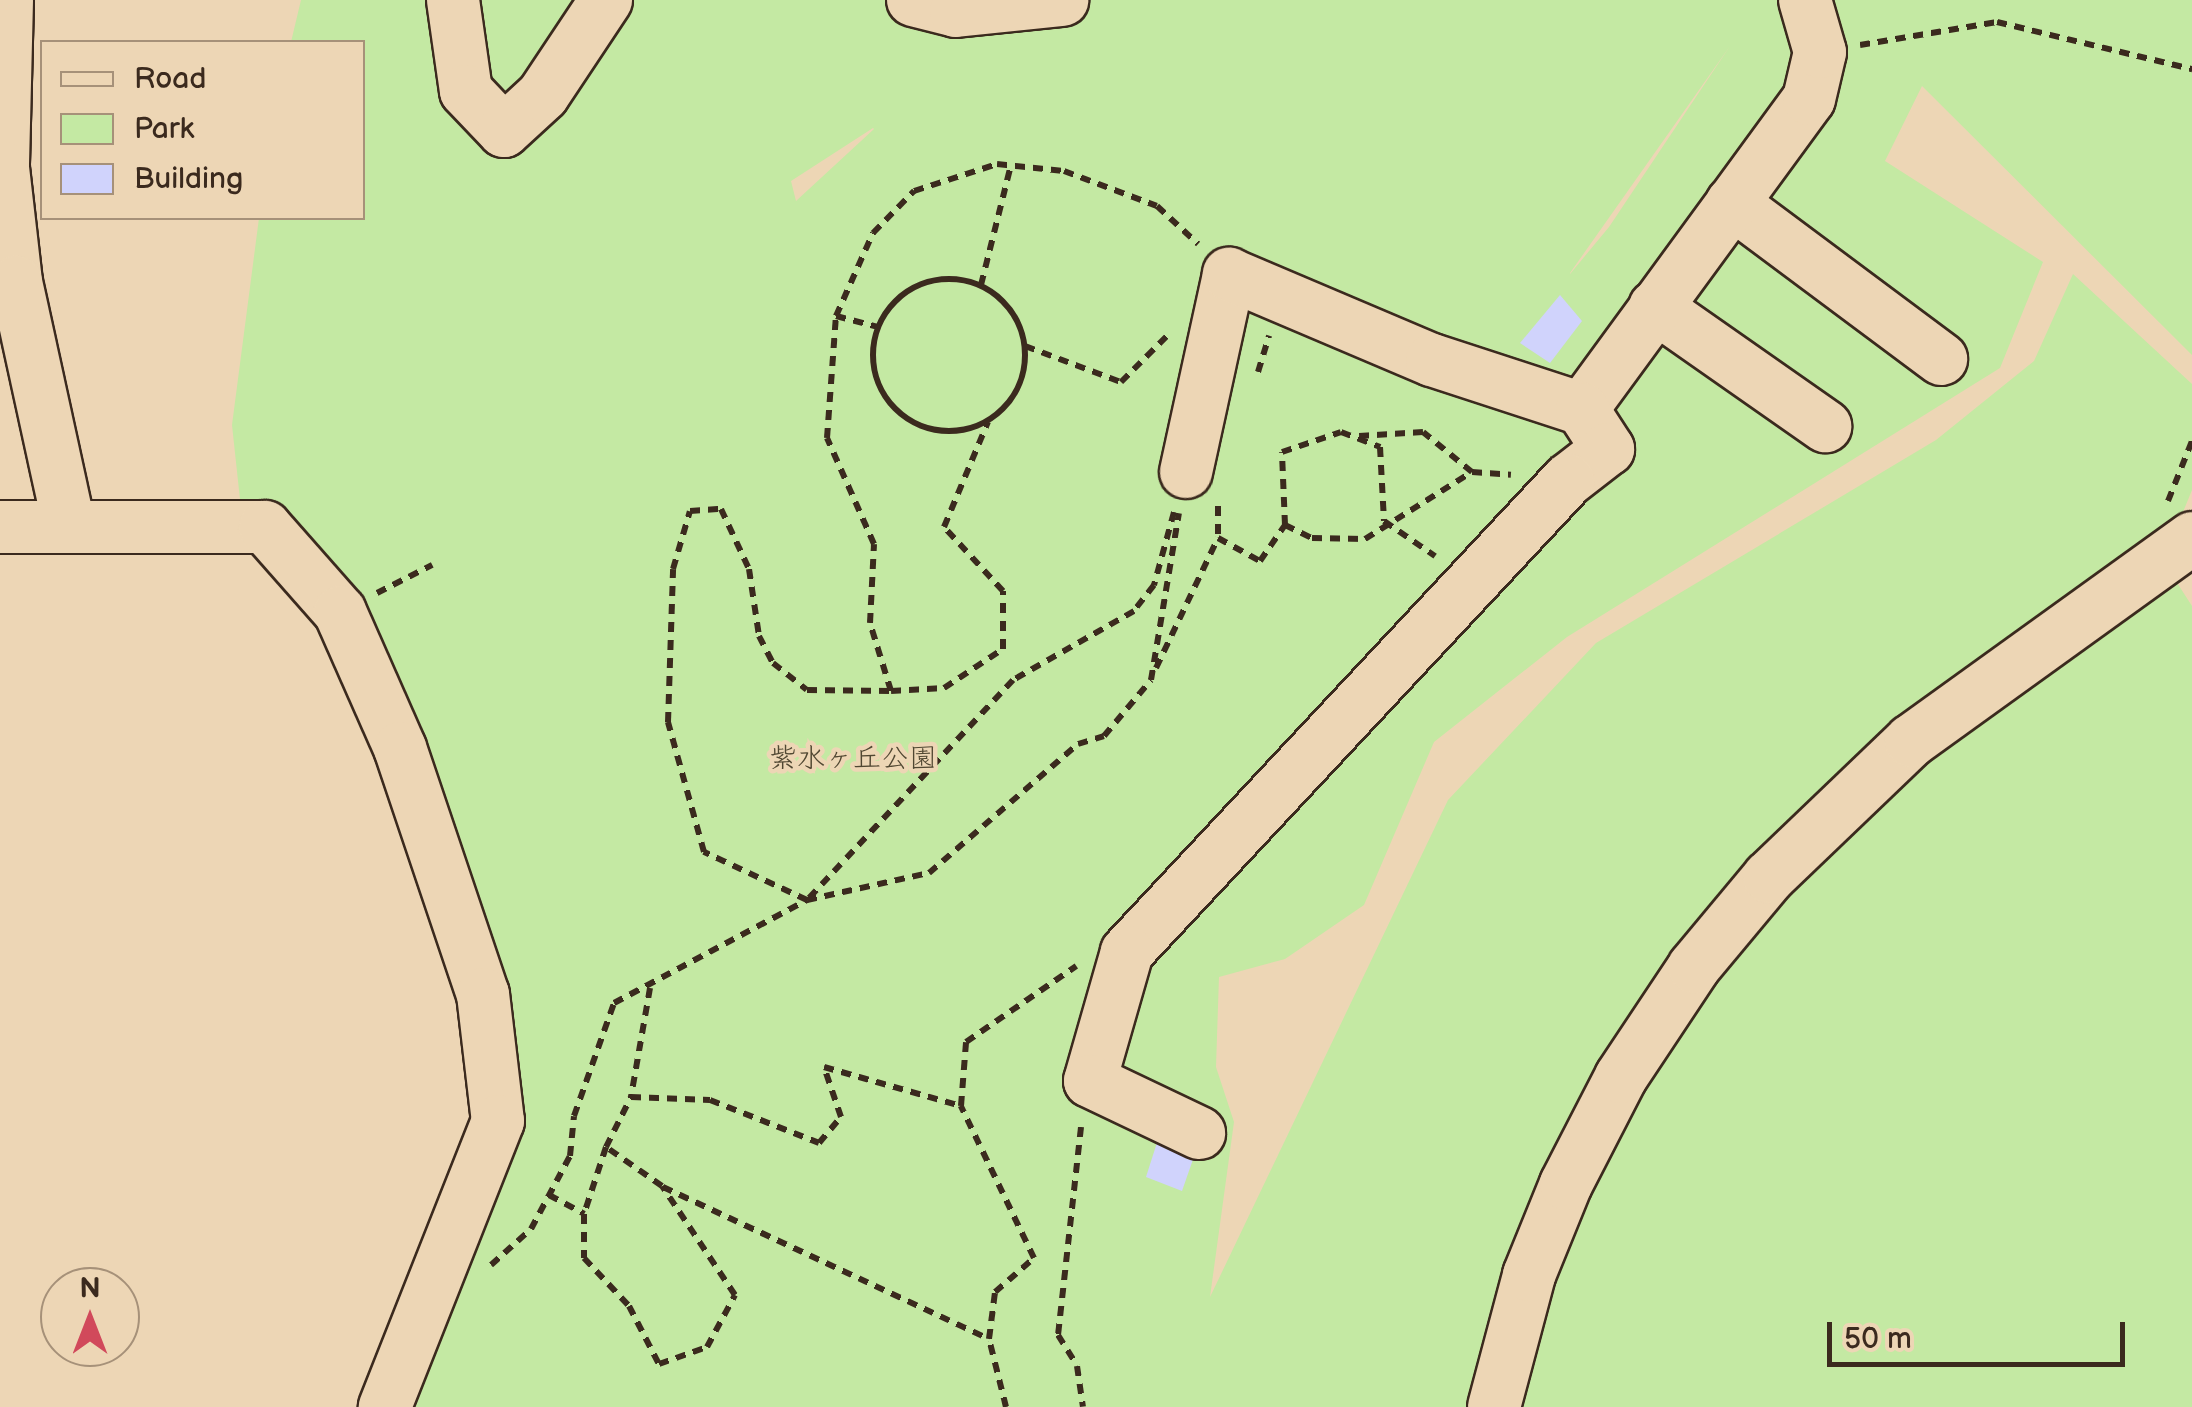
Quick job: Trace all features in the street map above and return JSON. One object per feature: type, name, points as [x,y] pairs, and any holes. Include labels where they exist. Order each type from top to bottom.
[{"type":"street","points":[[7,0],[5,187],[69,525]]},
{"type":"street","points":[[453,0],[466,91],[504,132],[543,95],[606,0]]},
{"type":"street","points":[[914,0],[956,11],[1062,0]]},
{"type":"street","points":[[1582,409],[1809,99],[1820,52],[1805,0]]},
{"type":"street","points":[[1732,203],[1941,359]]},
{"type":"street","points":[[1199,1133],[1090,1081],[1127,952],[1463,593],[1608,450],[1582,409],[1229,274],[1201,481]]},
{"type":"street","points":[[1654,306],[1824,426]]},
{"type":"street","points":[[0,528],[265,527],[340,612],[400,748],[483,994],[498,1122],[385,1407]]},
{"type":"street","points":[[1494,1407],[1529,1275],[1566,1184],[1620,1077],[1694,967],[1770,876],[1912,741],[2192,538]]},
{"type":"path","points":[[1820,52],[1997,22],[2192,69]]},
{"type":"path","points":[[981,286],[1011,165]]},
{"type":"path","points":[[891,691],[870,623],[874,544],[827,438],[836,316],[872,234],[914,191],[1011,165],[1064,171],[1157,206],[1229,274]]},
{"type":"path","points":[[807,900],[704,852],[679,777],[668,722],[674,568],[690,510],[722,509],[749,569],[773,663],[807,690],[944,688],[1003,650],[1003,591],[944,527],[988,420],[1018,389],[1025,346],[1018,321],[981,286],[929,282],[906,292],[878,327],[872,360],[892,407],[938,431],[988,420]]},
{"type":"path","points":[[1254,384],[1282,297]]},
{"type":"path","points":[[836,316],[878,327]]},
{"type":"path","points":[[1025,346],[1121,382],[1175,328]]},
{"type":"path","points":[[1218,538],[1260,561],[1286,525],[1282,452],[1341,432],[1380,447],[1384,521]]},
{"type":"path","points":[[1286,525],[1337,540],[1365,539],[1384,521],[1472,472],[1423,432],[1353,437]]},
{"type":"path","points":[[484,1282],[549,1195],[570,1156],[574,1116],[614,1003],[807,900],[929,873],[1078,744],[1104,736],[1151,680],[1218,538],[1201,481]]},
{"type":"path","points":[[1151,680],[1201,481]]},
{"type":"path","points":[[807,900],[1013,680],[1134,611],[1154,585],[1201,481]]},
{"type":"path","points":[[1384,521],[1424,544],[1463,593]]},
{"type":"path","points":[[340,612],[432,564]]},
{"type":"path","points":[[1006,1407],[989,1339],[994,1292],[1034,1258],[961,1106],[966,1042],[1092,956]]},
{"type":"path","points":[[651,986],[631,1097],[606,1147],[584,1214],[584,1258],[628,1306],[659,1364],[707,1347],[735,1294],[662,1186]]},
{"type":"path","points":[[631,1097],[710,1100],[819,1143],[841,1117],[824,1067],[961,1106]]},
{"type":"path","points":[[1083,1407],[1077,1366],[1058,1336],[1070,1180],[1090,1081]]},
{"type":"path","points":[[606,1147],[662,1186],[989,1339]]},
{"type":"path","points":[[549,1195],[584,1214]]},
{"type":"green space","name":"紫水ヶ丘公園","points":[[301,0],[2192,0],[2192,355],[1922,86],[1885,161],[2043,262],[2000,368],[1567,637],[1434,742],[1364,905],[1285,959],[1219,977],[1216,1067],[1234,1122],[1210,1297],[1448,800],[1596,643],[1936,440],[2034,361],[2073,274],[2192,384],[2192,490],[2163,561],[2192,606],[2192,1407],[385,1407],[498,1122],[321,568],[242,518],[232,425],[259,220],[365,220],[365,40],[291,40]],"holes":[[[1730,46],[1609,227],[1570,274]],[[874,129],[796,201],[791,181]]]},
{"type":"building","points":[[1560,295],[1582,321],[1550,363],[1520,343]]},
{"type":"building","points":[[1161,1130],[1198,1145],[1182,1191],[1146,1177]]}]
